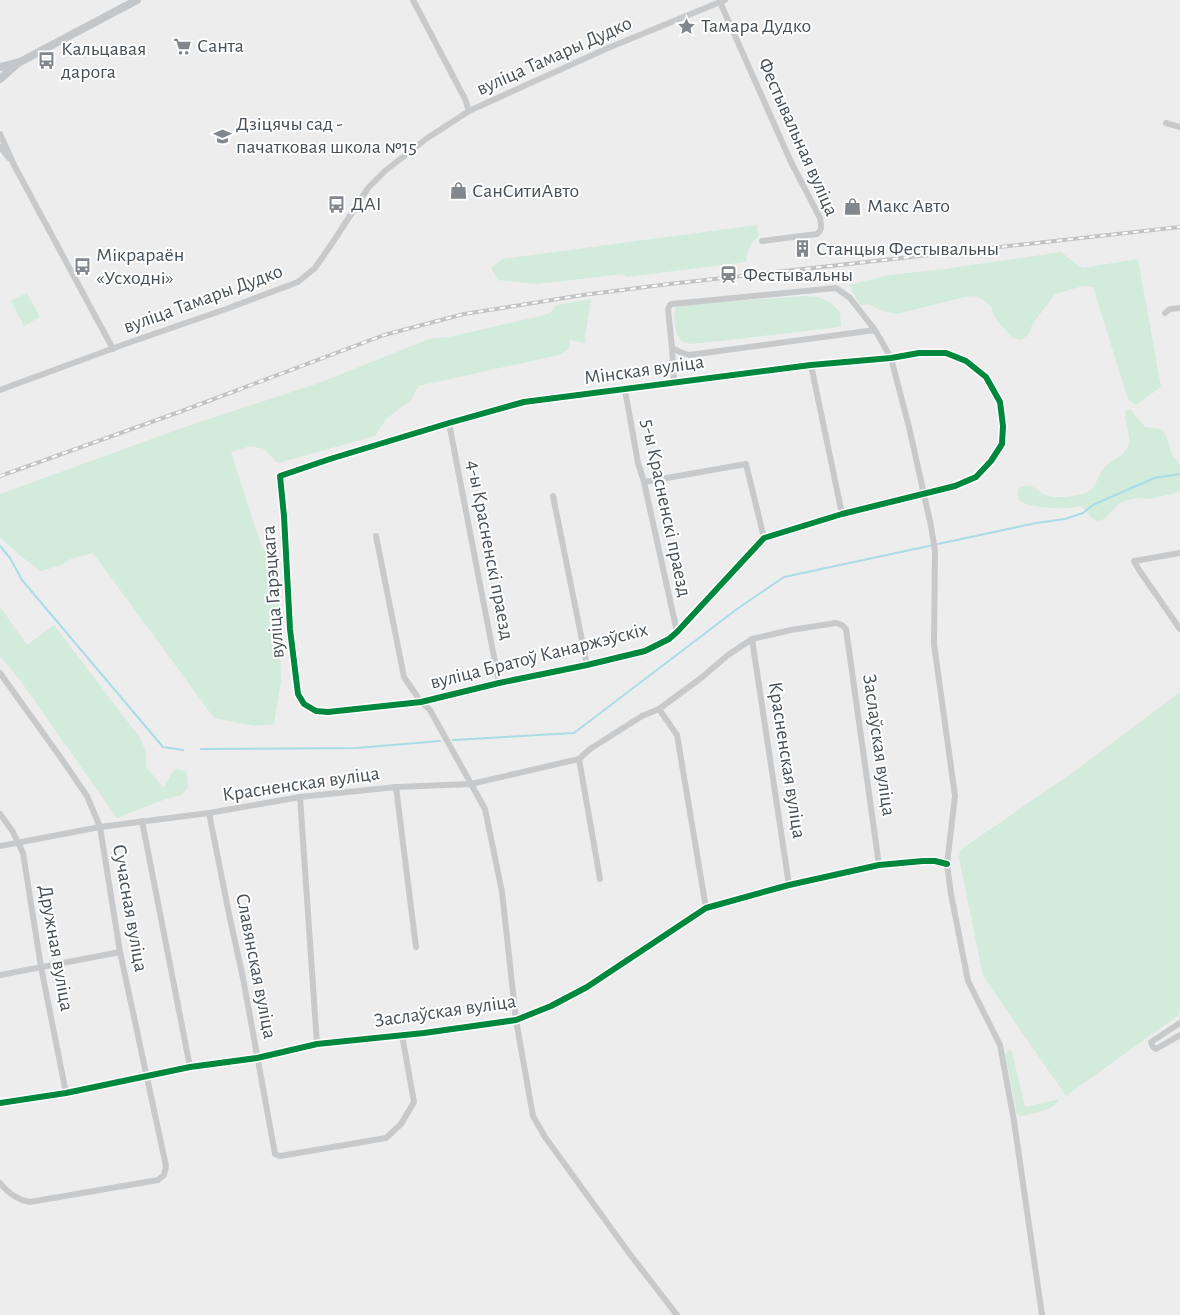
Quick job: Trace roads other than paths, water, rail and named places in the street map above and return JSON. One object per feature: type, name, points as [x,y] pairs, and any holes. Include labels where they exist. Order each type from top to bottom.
[{"type":"main road","points":[[0,79],[20,62],[137,0]]},
{"type":"main road","points":[[0,67],[20,62]]},
{"type":"street","name":"вуліца Тамары Дудко","points":[[413,0],[465,99],[469,111]]},
{"type":"street","points":[[704,0],[707,7]]},
{"type":"street","name":"вуліца Тамары Дудко","points":[[0,390],[298,282],[315,268],[368,188],[385,171],[469,111],[608,48],[722,1]]},
{"type":"street","name":"Фестывальная вуліца","points":[[722,1],[791,162],[820,218],[822,228],[817,234],[762,241]]},
{"type":"street","points":[[1166,123],[1180,127]]},
{"type":"street","points":[[0,134],[14,165]]},
{"type":"street","points":[[0,147],[14,165]]},
{"type":"street","name":"вуліца Тамары Дудко","points":[[14,165],[113,349]]},
{"type":"street","points":[[674,382],[668,309],[670,304],[836,288],[850,298],[875,330],[891,358],[909,427],[935,551],[934,644],[955,796],[947,864],[951,894],[968,981],[1000,1045],[1014,1122],[1042,1315]]},
{"type":"street","points":[[1165,313],[1170,309],[1180,308]]},
{"type":"street","points":[[672,348],[689,354],[875,330]]},
{"type":"street","name":"Мінская вуліца","points":[[280,476],[330,459],[524,402],[811,365],[891,358],[919,353],[946,353],[966,361],[986,377],[1000,402]]},
{"type":"street","points":[[811,365],[842,514]]},
{"type":"street","name":"5-ы Красненскі праезд","points":[[624,390],[638,463],[644,482],[676,632]]},
{"type":"street","name":"вуліца Братоў Канаржэўскіх","points":[[304,704],[316,710],[328,712],[421,702],[645,651],[669,639],[764,538],[842,514],[955,486],[976,477],[991,461],[1002,444],[1003,426],[1000,402]]},
{"type":"street","name":"4-ы Красненскі праезд","points":[[449,423],[498,683]]},
{"type":"street","points":[[644,482],[746,464],[764,538]]},
{"type":"street","name":"вуліца Гарэцкага","points":[[280,476],[290,629],[298,694],[304,704]]},
{"type":"street","name":"вуліца Братоў Канаржэўскіх","points":[[553,496],[587,665]]},
{"type":"street","name":"вуліца Братоў Канаржэўскіх","points":[[376,536],[404,677],[421,702]]},
{"type":"street","points":[[1180,553],[1134,561],[1180,629]]},
{"type":"street","name":"Красненская вуліца","points":[[0,846],[100,826],[209,813],[300,797],[396,787],[471,784],[579,759],[590,749],[642,716],[659,709],[728,655],[752,640],[791,630],[836,623],[846,629]]},
{"type":"street","name":"Заслаўская вуліца","points":[[846,629],[880,865]]},
{"type":"street","name":"Красненская вуліца","points":[[752,640],[789,885]]},
{"type":"street","name":"Сучасная вуліца","points":[[0,673],[87,796],[100,826],[120,952],[166,1166],[164,1175],[158,1180],[30,1202],[14,1197],[0,1183]]},
{"type":"street","points":[[421,702],[430,710],[485,809],[502,892],[516,1020],[533,1116],[545,1137],[629,1253],[677,1315]]},
{"type":"street","points":[[659,709],[677,735],[706,908]]},
{"type":"street","points":[[579,759],[600,879]]},
{"type":"street","name":"Красненская вуліца","points":[[396,787],[416,947]]},
{"type":"street","points":[[300,797],[317,1044]]},
{"type":"street","name":"Славянская вуліца","points":[[209,813],[243,978],[275,1154],[280,1156],[386,1138],[401,1124],[414,1102],[402,1035]]},
{"type":"street","name":"Дружная вуліца","points":[[0,814],[13,832],[23,853],[41,967],[66,1093]]},
{"type":"street","name":"Сучасная вуліца","points":[[142,821],[190,1067]]},
{"type":"street","name":"Заслаўская вуліца","points":[[0,1103],[66,1093],[190,1067],[257,1058],[317,1044],[516,1020],[551,1006],[587,987],[706,908],[789,885],[880,865],[923,861],[947,864]]},
{"type":"street","points":[[0,975],[120,952]]},
{"type":"street","points":[[1180,1023],[1151,1042],[1156,1049],[1180,1035]]},
{"type":"waterway","points":[[453,740],[574,733],[737,609],[784,577],[1036,523],[1065,519],[1083,513],[1093,505],[1154,478],[1180,474]]},
{"type":"waterway","points":[[0,546],[10,558],[22,580],[163,747],[183,750]]},
{"type":"waterway","points":[[201,749],[357,748],[440,741]]},
{"type":"railway","points":[[0,476],[182,411],[384,335],[464,314],[583,295],[669,284],[1180,227]]},
{"type":"place","name":"Тамара Дудко","points":[[687,26]]},
{"type":"place","name":"Санта","points":[[183,46]]},
{"type":"place","name":"Кальцавая дарога","points":[[47,61]]},
{"type":"place","name":"Дзіцячы сад - пачатковая школа №15","points":[[222,136]]},
{"type":"place","name":"СанСитиАвто","points":[[458,191]]},
{"type":"place","name":"ДАІ","points":[[337,204]]},
{"type":"place","name":"Макс Авто","points":[[853,206]]},
{"type":"place","name":"Станцыя Фестывальны","points":[[802,249]]},
{"type":"place","name":"Мікрараён «Усходні»","points":[[82,266]]},
{"type":"place","name":"Фестывальны","points":[[729,275]]}]
